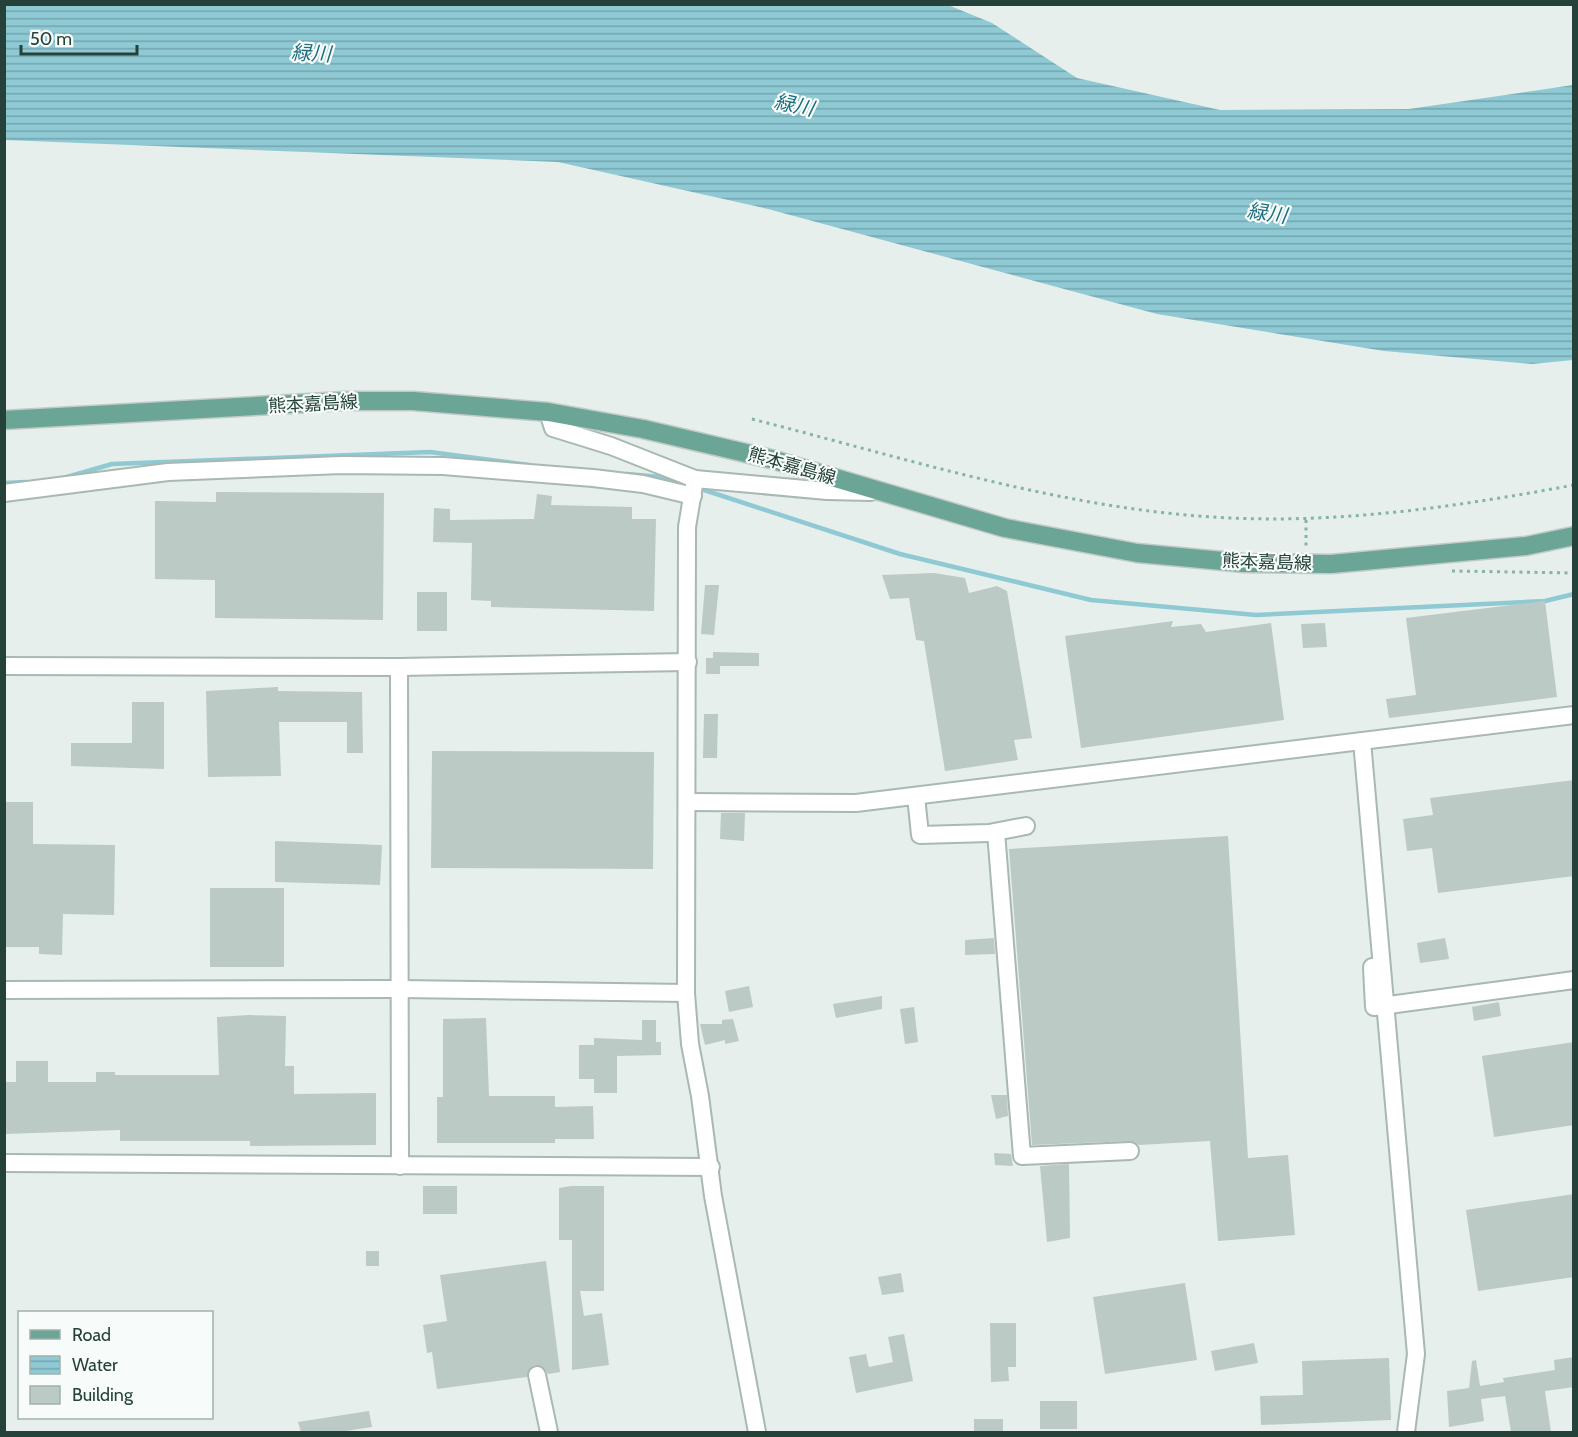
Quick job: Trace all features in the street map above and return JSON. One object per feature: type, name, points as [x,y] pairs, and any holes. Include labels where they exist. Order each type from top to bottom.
[{"type":"main road","name":"熊本嘉島線","points":[[4,420],[345,401],[413,401],[548,412],[643,429],[718,446],[1005,528],[1069,542],[1199,559],[1331,564],[1526,546],[1574,536]]},
{"type":"street","points":[[548,412],[553,428],[611,446],[694,488]]},
{"type":"street","points":[[4,493],[168,472],[342,465],[443,466],[694,488],[884,492]]},
{"type":"street","points":[[694,488],[687,527],[686,993],[690,1044],[711,1167],[713,1196],[757,1432]]},
{"type":"street","points":[[4,666],[399,668],[688,662]]},
{"type":"street","points":[[399,668],[399,1166]]},
{"type":"street","points":[[687,802],[856,803],[1574,716]]},
{"type":"street","points":[[1362,741],[1374,1007],[1574,980]]},
{"type":"street","points":[[916,796],[920,835],[996,832],[1026,826]]},
{"type":"street","points":[[996,832],[1022,1156],[1130,1151]]},
{"type":"street","points":[[4,990],[400,989],[686,993]]},
{"type":"street","points":[[1386,1006],[1416,1354],[1406,1432]]},
{"type":"street","points":[[4,1163],[711,1167]]},
{"type":"street","points":[[537,1375],[549,1432]]},
{"type":"path","points":[[752,419],[1014,485],[1118,506],[1212,517],[1306,520],[1468,504],[1574,485]]},
{"type":"path","points":[[1306,520],[1306,564]]},
{"type":"path","points":[[1446,570],[1574,573]]},
{"type":"water","name":"緑川","points":[[5,4],[948,5],[992,23],[1077,78],[1220,110],[1409,109],[1573,85],[1573,360],[1532,364],[1384,351],[1157,314],[768,209],[558,162],[5,140]]},
{"type":"building","points":[[216,492],[384,493],[383,620],[215,618],[215,580],[155,579],[155,501],[216,502]]},
{"type":"building","points":[[537,494],[552,496],[551,505],[632,507],[632,519],[656,519],[654,611],[491,607],[491,601],[471,600],[472,543],[433,542],[434,508],[450,509],[450,520],[534,519]]},
{"type":"building","points":[[934,573],[965,578],[969,593],[997,586],[1007,591],[1032,738],[1014,740],[1018,760],[945,771],[924,641],[916,640],[909,598],[890,599],[882,575]]},
{"type":"building","points":[[705,585],[719,585],[714,635],[701,634]]},
{"type":"building","points":[[417,592],[447,592],[447,631],[417,631]]},
{"type":"building","points":[[1545,601],[1557,697],[1389,718],[1386,699],[1416,695],[1406,618]]},
{"type":"building","points":[[1173,621],[1171,627],[1201,624],[1206,632],[1271,623],[1284,720],[1081,748],[1065,636]]},
{"type":"building","points":[[1325,623],[1327,647],[1303,648],[1301,624]]},
{"type":"building","points":[[713,652],[759,653],[759,666],[720,666],[720,674],[706,674],[706,658],[713,658]]},
{"type":"building","points":[[278,687],[278,691],[362,692],[363,753],[347,753],[347,722],[279,722],[281,776],[208,777],[206,691]]},
{"type":"building","points":[[132,702],[164,702],[164,769],[71,766],[71,743],[132,743]]},
{"type":"building","points":[[704,714],[718,714],[717,758],[703,758]]},
{"type":"building","points":[[432,751],[654,752],[653,869],[431,868]]},
{"type":"building","points":[[1574,780],[1574,876],[1438,893],[1432,848],[1407,851],[1403,819],[1433,815],[1430,798]]},
{"type":"building","points":[[4,802],[33,802],[33,844],[115,845],[114,915],[63,914],[62,955],[39,954],[39,947],[5,947]]},
{"type":"building","points":[[721,813],[745,813],[744,841],[720,839]]},
{"type":"building","points":[[1228,836],[1248,1158],[1288,1155],[1295,1235],[1218,1241],[1210,1141],[1139,1145],[1130,1141],[1032,1145],[1009,849]]},
{"type":"building","points":[[275,841],[382,845],[380,885],[275,882]]},
{"type":"building","points":[[210,888],[284,888],[284,967],[210,967]]},
{"type":"building","points":[[994,938],[995,954],[965,955],[965,940]]},
{"type":"building","points":[[1445,938],[1449,959],[1420,963],[1417,943]]},
{"type":"building","points":[[749,986],[753,1007],[729,1012],[725,991]]},
{"type":"building","points":[[882,996],[882,1009],[836,1018],[833,1004]]},
{"type":"building","points":[[1499,1002],[1501,1016],[1474,1021],[1472,1007]]},
{"type":"building","points":[[914,1007],[918,1042],[905,1044],[900,1009]]},
{"type":"building","points":[[286,1016],[285,1066],[294,1066],[294,1094],[376,1093],[376,1145],[250,1146],[250,1141],[120,1141],[120,1130],[4,1134],[4,1082],[16,1082],[16,1061],[48,1061],[48,1082],[96,1082],[96,1072],[115,1072],[115,1075],[219,1075],[217,1017]]},
{"type":"building","points":[[486,1018],[489,1096],[555,1096],[555,1107],[593,1106],[594,1139],[555,1139],[555,1143],[437,1143],[437,1097],[443,1097],[443,1019]]},
{"type":"building","points":[[733,1019],[739,1041],[725,1044],[725,1040],[705,1045],[700,1024],[722,1024],[722,1020]]},
{"type":"building","points":[[642,1020],[656,1020],[656,1042],[661,1042],[661,1055],[617,1056],[617,1093],[594,1093],[594,1079],[579,1079],[579,1045],[594,1045],[594,1038],[642,1040]]},
{"type":"building","points":[[1574,1042],[1574,1125],[1494,1137],[1482,1056]]},
{"type":"building","points":[[991,1095],[1007,1095],[1008,1116],[996,1119]]},
{"type":"building","points":[[994,1153],[1011,1154],[1013,1166],[995,1165]]},
{"type":"building","points":[[1069,1164],[1070,1238],[1047,1242],[1040,1166]]},
{"type":"building","points":[[423,1186],[457,1186],[457,1214],[423,1214]]},
{"type":"building","points":[[604,1186],[604,1291],[580,1291],[584,1316],[602,1313],[609,1365],[572,1370],[572,1240],[559,1240],[559,1188]]},
{"type":"building","points":[[1574,1194],[1574,1277],[1478,1291],[1466,1210]]},
{"type":"building","points":[[366,1251],[379,1251],[379,1266],[366,1266]]},
{"type":"building","points":[[546,1261],[560,1372],[548,1374],[544,1368],[535,1365],[530,1368],[527,1377],[437,1389],[432,1352],[427,1353],[423,1325],[447,1321],[440,1275]]},
{"type":"building","points":[[901,1273],[904,1292],[882,1295],[878,1277]]},
{"type":"building","points":[[1185,1283],[1197,1360],[1105,1374],[1093,1297]]},
{"type":"building","points":[[990,1323],[1016,1323],[1016,1367],[1008,1367],[1009,1381],[991,1382]]},
{"type":"building","points":[[904,1334],[913,1381],[856,1393],[849,1357],[866,1354],[869,1367],[893,1362],[888,1337]]},
{"type":"building","points":[[1254,1343],[1258,1363],[1215,1371],[1211,1351]]},
{"type":"building","points":[[1574,1357],[1574,1387],[1545,1391],[1551,1432],[1511,1432],[1505,1396],[1481,1399],[1484,1421],[1449,1427],[1447,1391],[1469,1388],[1472,1361],[1476,1360],[1480,1386],[1504,1382],[1503,1378],[1555,1370],[1554,1360]]},
{"type":"building","points":[[1389,1358],[1391,1420],[1261,1425],[1260,1396],[1303,1395],[1302,1361]]},
{"type":"building","points":[[1040,1401],[1077,1401],[1077,1429],[1040,1429]]},
{"type":"building","points":[[369,1411],[372,1427],[339,1432],[301,1432],[298,1422]]},
{"type":"building","points":[[974,1419],[1003,1419],[1003,1432],[974,1432]]},
{"type":"waterway","points":[[67,477],[112,464],[430,452],[529,465]]},
{"type":"waterway","points":[[627,474],[661,477],[690,485]]},
{"type":"waterway","points":[[4,483],[26,482]]},
{"type":"waterway","points":[[698,488],[900,554],[1091,600],[1256,615],[1545,601],[1574,594]]}]
